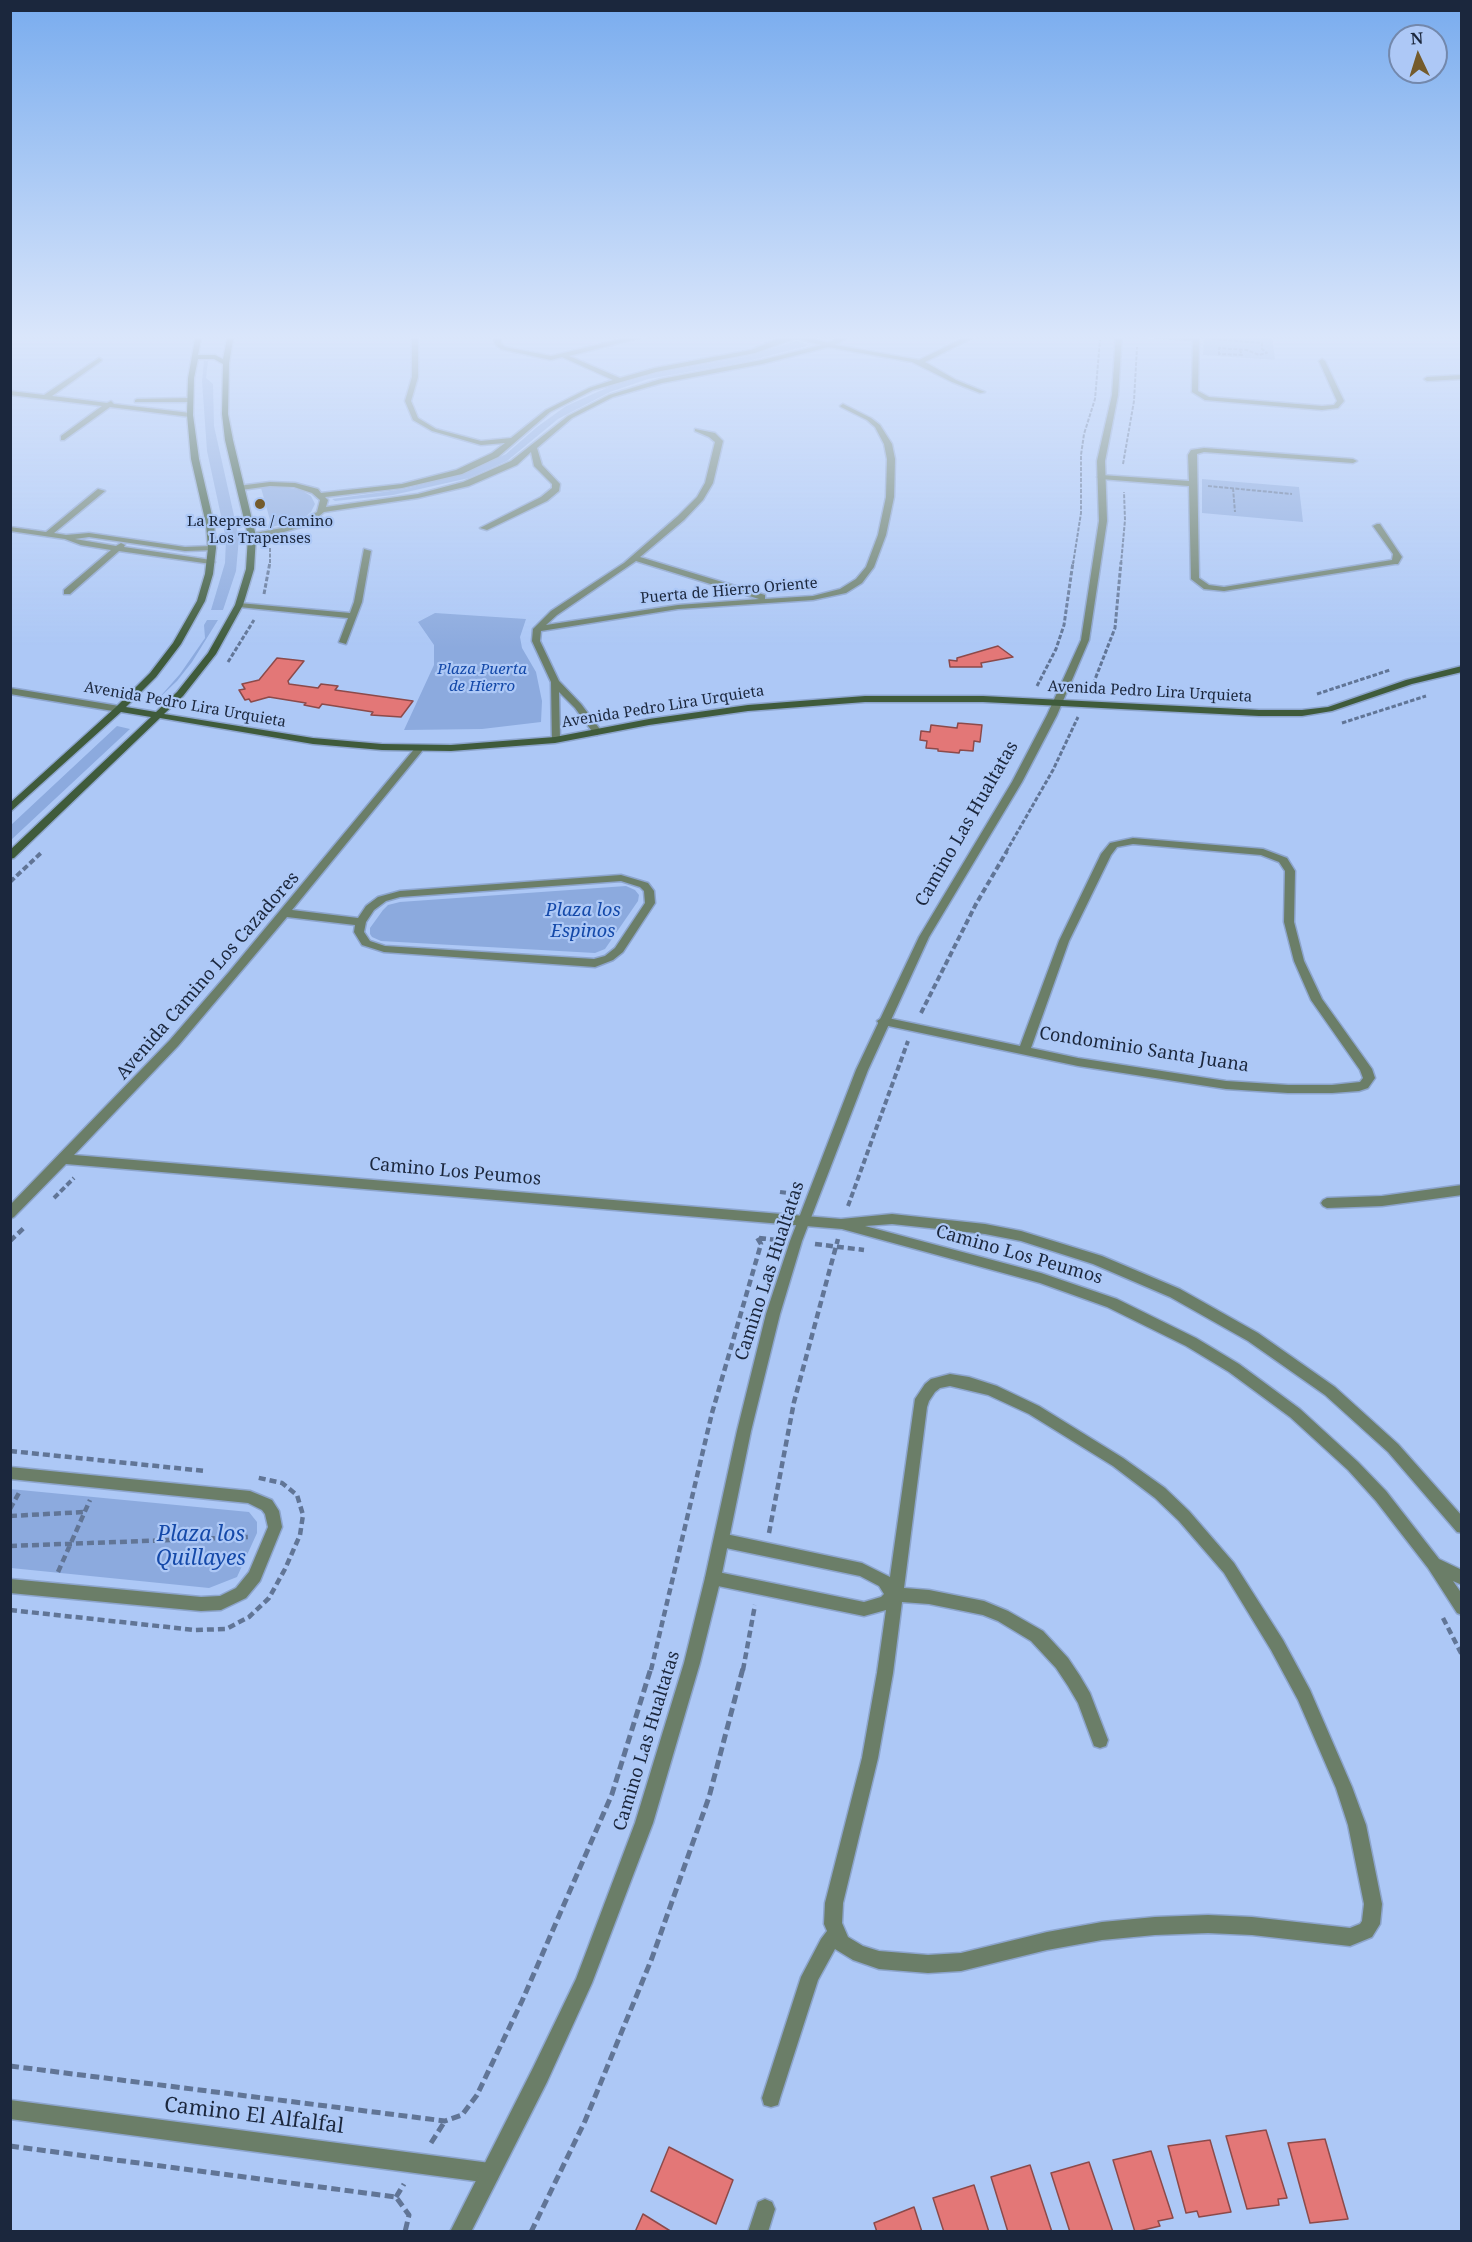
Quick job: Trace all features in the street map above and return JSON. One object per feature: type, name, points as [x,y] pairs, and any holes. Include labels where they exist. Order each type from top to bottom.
[{"type":"main road","points":[[10,809],[119,710],[153,675],[177,644],[201,601],[211,562],[212,548],[210,524],[193,439]]},
{"type":"main road","points":[[10,856],[159,717],[212,654],[239,605],[250,569],[252,536],[230,439]]},
{"type":"main road","name":"Avenida Pedro Lira Urquieta","points":[[119,710],[314,741],[419,749],[482,747],[555,740],[698,714],[822,701],[936,698],[1058,702],[1249,713],[1302,713],[1335,707],[1409,682],[1461,669]]},
{"type":"street","points":[[465,439],[481,443],[490,448],[495,455]]},
{"type":"street","points":[[252,536],[305,523],[322,510],[435,493],[466,484],[503,469],[546,439]]},
{"type":"street","points":[[597,732],[578,706],[555,682],[536,641],[537,629],[554,613],[618,572],[689,511],[706,488],[719,441],[716,439]]},
{"type":"street","name":"Puerta de Hierro Oriente","points":[[537,629],[678,607],[813,598],[843,591],[859,581],[873,561],[882,535],[892,479],[890,452],[885,439]]},
{"type":"street","name":"Camino Las Hualtatas","points":[[460,2232],[573,2003],[618,1895],[666,1755],[692,1664],[758,1371],[777,1304],[805,1220],[862,1070],[883,1022],[945,899],[1017,782],[1058,702],[1085,640],[1103,521],[1101,477],[1105,439]]},
{"type":"street","points":[[481,443],[515,440]]},
{"type":"street","points":[[320,495],[382,489],[435,480],[471,467],[495,455],[515,440]]},
{"type":"street","points":[[531,466],[534,449]]},
{"type":"street","points":[[1353,461],[1200,450],[1192,455],[1194,576],[1198,582],[1213,588],[1230,589],[1395,562],[1397,554],[1377,526]]},
{"type":"street","points":[[484,528],[538,502],[554,491],[556,484],[531,466],[503,469]]},
{"type":"street","points":[[1101,477],[1192,484]]},
{"type":"street","points":[[241,488],[286,483],[309,488],[324,500],[322,510]]},
{"type":"street","points":[[48,534],[101,491]]},
{"type":"street","points":[[10,529],[66,537],[89,535],[185,549],[212,548]]},
{"type":"street","points":[[66,537],[76,542],[211,562]]},
{"type":"street","points":[[67,592],[127,540]]},
{"type":"street","points":[[343,642],[354,616],[366,551]]},
{"type":"street","points":[[634,558],[772,600]]},
{"type":"street","points":[[239,605],[354,616]]},
{"type":"street","points":[[555,682],[555,740]]},
{"type":"street","name":"Avenida Pedro Lira Urquieta","points":[[10,691],[119,710]]},
{"type":"street","name":"Avenida Camino Los Cazadores","points":[[10,1214],[174,1043],[285,913],[419,749]]},
{"type":"street","name":"Condominio Santa Juana","points":[[883,1022],[1024,1051],[1179,1079],[1309,1090],[1354,1087],[1364,1085],[1369,1078],[1366,1069],[1317,1000],[1299,961],[1289,922],[1290,871],[1284,860],[1263,852],[1133,841],[1114,845],[1106,854],[1064,941],[1024,1051]]},
{"type":"street","points":[[621,878],[644,885],[651,897],[650,903],[619,950],[609,958],[595,963],[384,950],[366,943],[361,937],[359,932],[361,921],[370,908],[382,900],[410,893],[621,878]]},
{"type":"street","points":[[285,913],[361,921]]},
{"type":"street","name":"Camino Los Peumos","points":[[65,1159],[842,1224],[1077,1290],[1148,1319],[1191,1342],[1265,1390],[1324,1438],[1381,1496],[1433,1563],[1461,1608]]},
{"type":"street","points":[[1327,1203],[1382,1201],[1461,1190]]},
{"type":"street","name":"Camino Los Peumos","points":[[842,1224],[892,1219],[985,1229],[1021,1236],[1097,1260],[1175,1293],[1253,1337],[1292,1362],[1330,1392],[1393,1448],[1461,1527]]},
{"type":"street","points":[[960,1381],[992,1390],[1045,1416],[1118,1462],[1160,1493],[1207,1541],[1229,1568],[1277,1645],[1304,1695],[1344,1786],[1359,1835],[1374,1914],[1366,1931],[1350,1937],[1252,1926],[1208,1924],[1155,1926],[1102,1931],[1047,1941],[961,1962],[928,1964],[879,1960],[859,1954],[850,1950],[837,1934],[833,1924],[834,1904],[870,1758],[885,1673],[920,1407],[926,1393],[936,1383],[960,1381]]},
{"type":"street","points":[[10,1473],[259,1500],[272,1510],[275,1519],[272,1536],[261,1566],[249,1585],[241,1593],[221,1603],[201,1604],[10,1586]]},
{"type":"street","points":[[721,1540],[873,1574],[884,1581],[894,1594],[929,1597],[984,1608],[1003,1616],[1037,1636],[1062,1663],[1084,1699],[1100,1740]]},
{"type":"street","points":[[1433,1563],[1461,1578]]},
{"type":"street","points":[[713,1578],[864,1609],[886,1603],[894,1594]]},
{"type":"street","points":[[771,2098],[810,1977],[827,1945],[837,1934]]},
{"type":"street","name":"Camino El Alfalfal","points":[[10,2109],[490,2173]]},
{"type":"street","points":[[758,2232],[765,2209]]},
{"type":"path","points":[[1036,688],[1056,649],[1064,626],[1080,524],[1083,439]]},
{"type":"path","points":[[1100,690],[1092,687],[1115,628],[1125,520],[1123,455],[1126,439]]},
{"type":"path","points":[[1192,484],[1292,494]]},
{"type":"path","points":[[1233,488],[1234,512]]},
{"type":"path","points":[[1307,696],[1398,667]]},
{"type":"path","points":[[766,1550],[794,1402],[842,1224],[913,1028],[976,904],[1053,770],[1078,717]]},
{"type":"path","points":[[51,1201],[75,1177],[87,1178]]},
{"type":"path","points":[[10,1241],[27,1225]]},
{"type":"path","points":[[10,2066],[445,2121],[462,2115],[477,2095],[582,1866],[612,1794],[639,1710],[668,1605],[712,1413],[761,1244],[759,1238],[753,1233]]},
{"type":"path","points":[[836,1246],[870,1251]]},
{"type":"path","points":[[10,1451],[217,1473]]},
{"type":"path","points":[[40,1613],[107,1460]]},
{"type":"path","points":[[10,1610],[195,1630],[226,1629],[249,1617],[269,1598],[285,1569],[300,1535],[303,1515],[297,1496],[282,1483],[250,1477]]},
{"type":"path","points":[[10,1516],[85,1512]]},
{"type":"path","points":[[10,1546],[272,1536]]},
{"type":"path","points":[[531,2232],[585,2121],[652,1958],[709,1797],[740,1685],[759,1587]]},
{"type":"path","points":[[1439,1609],[1461,1655]]},
{"type":"path","points":[[10,2146],[396,2197],[409,2215],[405,2232]]},
{"type":"green space","points":[[206,439],[217,439],[239,538],[236,571],[223,610],[211,610],[225,563],[226,539]]},
{"type":"green space","points":[[524,439],[534,439],[507,461],[469,478],[393,495],[335,501],[332,499],[405,489],[466,473],[506,454]]},
{"type":"green space","points":[[1202,479],[1299,487],[1303,522],[1202,513]]},
{"type":"green space","points":[[278,486],[301,490],[311,496],[315,504],[311,512],[303,519],[272,527],[261,488]]},
{"type":"green space","name":"Plaza Puerta de Hierro","points":[[435,613],[526,619],[520,637],[522,648],[536,672],[542,701],[541,722],[482,729],[404,730],[434,665],[434,645],[418,622]]},
{"type":"green space","points":[[207,620],[218,620],[192,662],[177,681],[158,699],[180,674],[205,638],[204,625]]},
{"type":"green space","points":[[117,726],[130,729],[11,840],[11,825]]},
{"type":"green space","name":"Plaza los Espinos","points":[[626,886],[635,890],[639,895],[638,901],[605,949],[595,953],[381,941],[370,934],[370,928],[383,910],[388,905],[400,902]]},
{"type":"green space","name":"Plaza los Quillayes","points":[[10,1489],[249,1512],[257,1522],[257,1533],[237,1577],[209,1588],[11,1568]]},
{"type":"building","points":[[998,646],[1013,657],[981,663],[982,667],[950,667],[949,660],[957,661],[957,658]]},
{"type":"building","points":[[277,658],[304,661],[288,681],[289,684],[318,688],[321,684],[338,686],[335,690],[413,701],[401,717],[371,715],[373,712],[322,704],[319,708],[304,705],[306,703],[269,697],[251,702],[249,699],[245,700],[239,690],[245,689],[242,684],[259,680]]},
{"type":"building","points":[[958,723],[982,725],[980,742],[974,741],[973,751],[960,750],[959,753],[938,751],[938,749],[926,748],[927,741],[920,740],[921,731],[930,732],[931,725],[957,728]]},
{"type":"building","points":[[1266,2130],[1287,2198],[1278,2199],[1279,2205],[1247,2209],[1226,2136]]},
{"type":"building","points":[[1325,2139],[1348,2219],[1310,2223],[1288,2143]]},
{"type":"building","points":[[1210,2140],[1231,2212],[1199,2217],[1197,2211],[1186,2213],[1168,2146]]},
{"type":"building","points":[[669,2147],[733,2180],[716,2224],[651,2191]]},
{"type":"building","points":[[1151,2151],[1173,2218],[1158,2221],[1160,2226],[1135,2232],[1113,2160]]},
{"type":"building","points":[[1089,2162],[1113,2232],[1070,2232],[1051,2173]]},
{"type":"building","points":[[1030,2165],[1052,2232],[1008,2232],[991,2177]]},
{"type":"building","points":[[974,2185],[989,2232],[944,2232],[933,2198]]},
{"type":"building","points":[[914,2207],[922,2232],[877,2232],[874,2223]]},
{"type":"building","points":[[643,2214],[672,2232],[635,2232]]},
{"type":"place","name":"La Represa / Camino Los Trapenses","points":[[260,504]]}]
